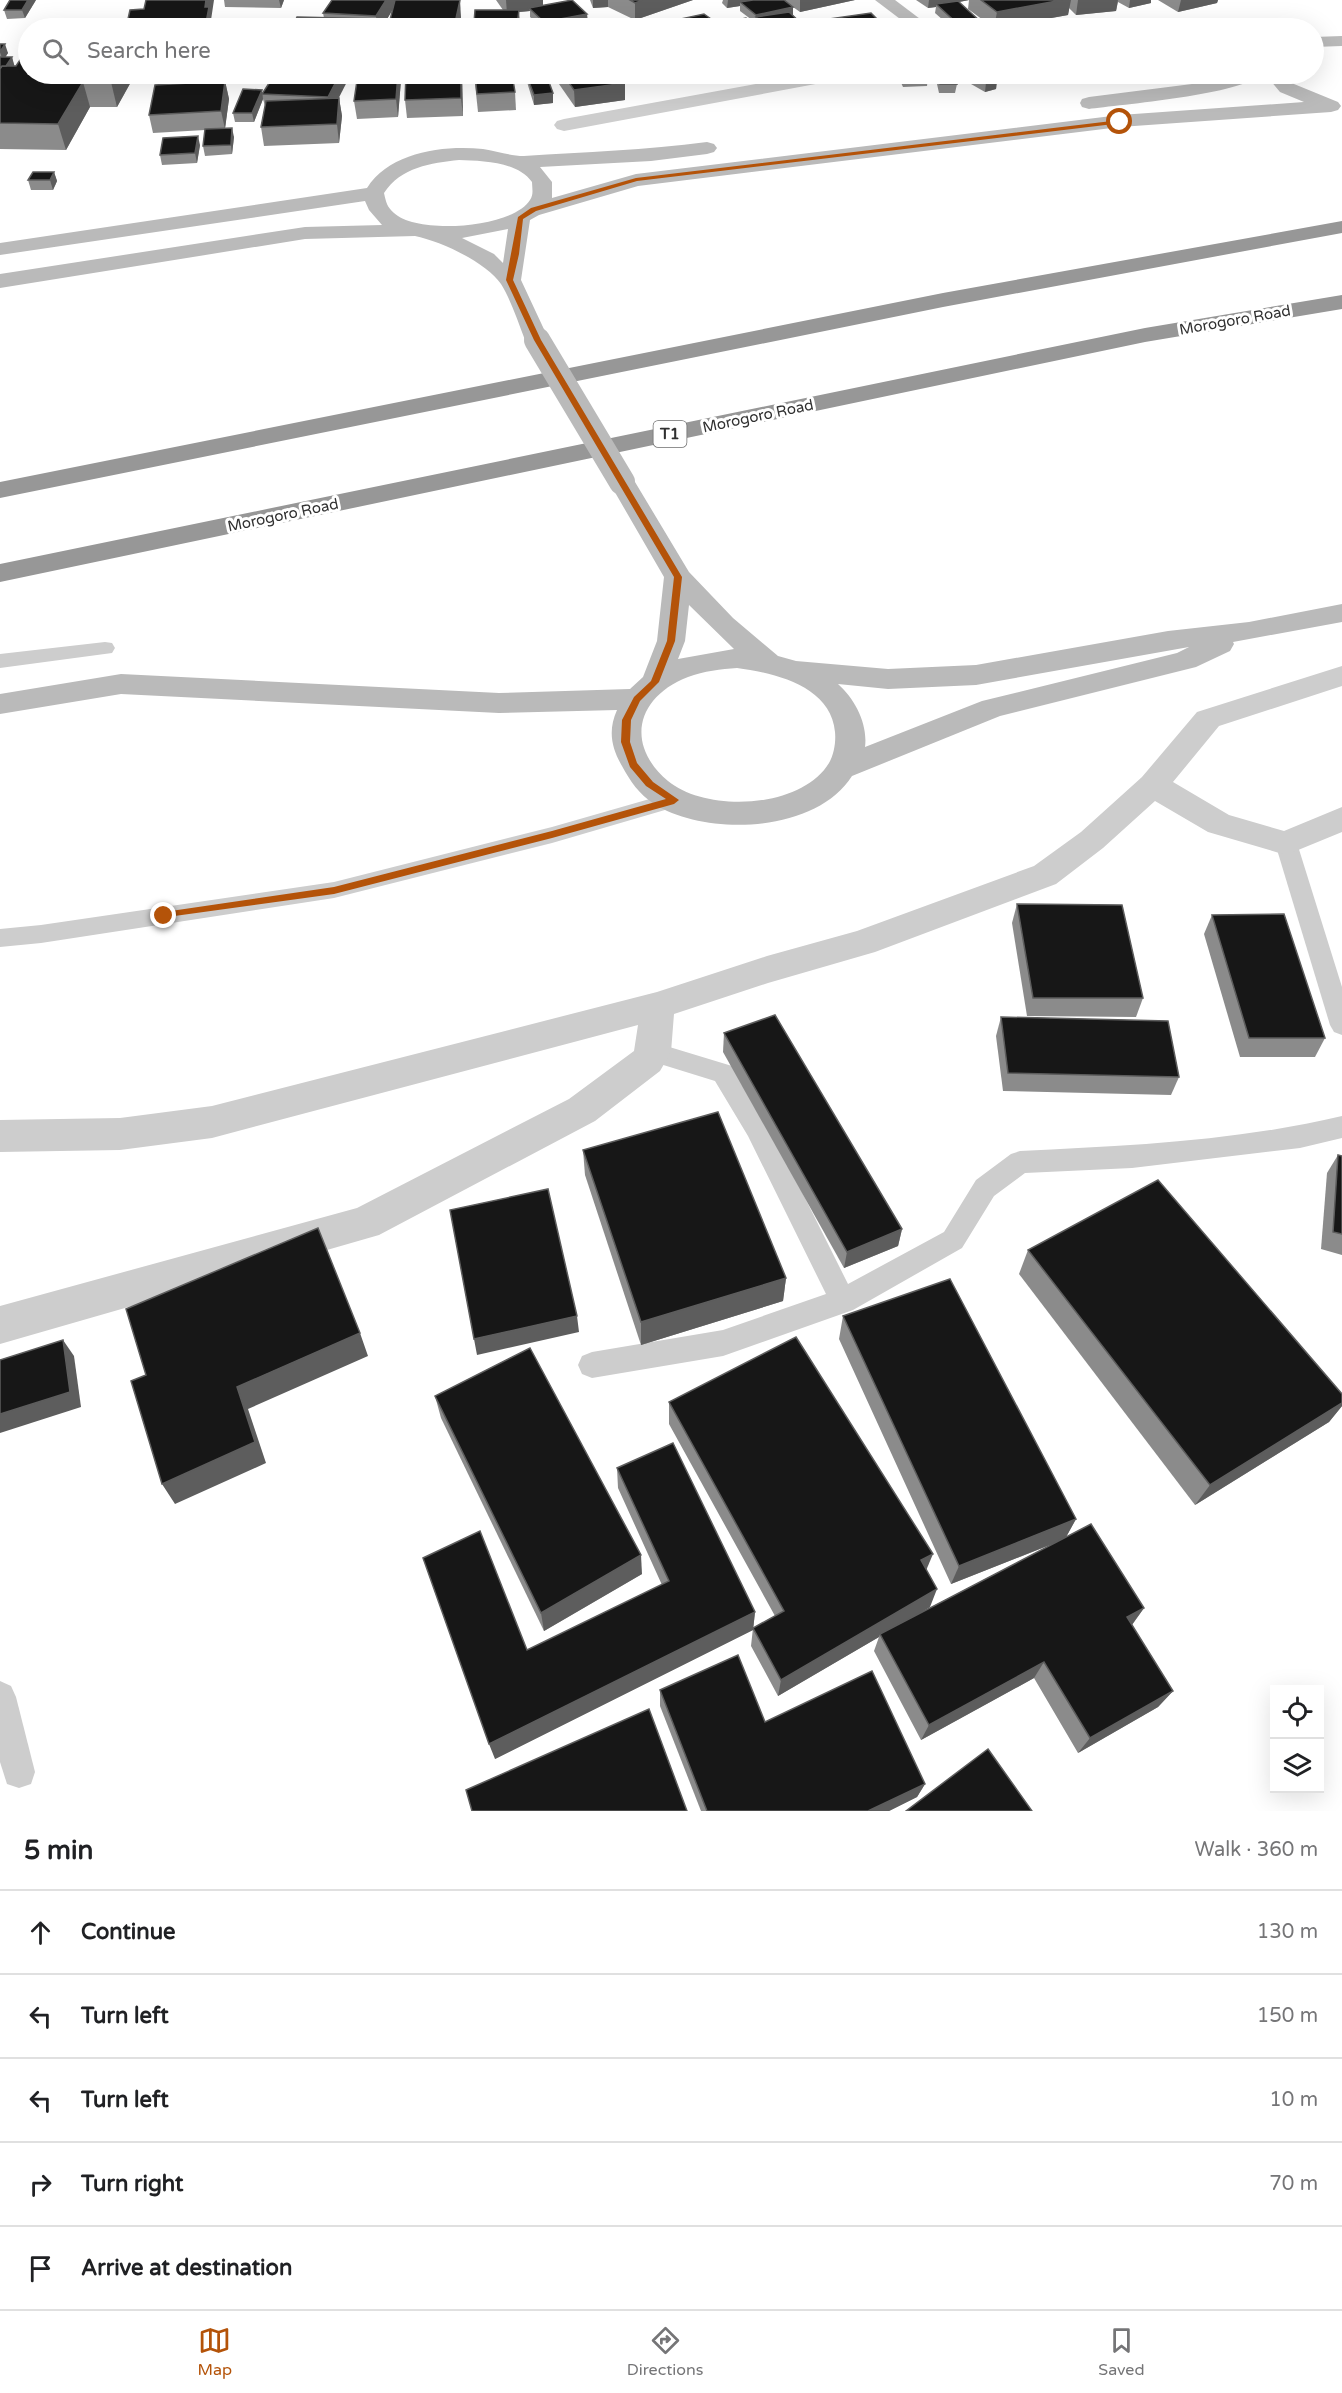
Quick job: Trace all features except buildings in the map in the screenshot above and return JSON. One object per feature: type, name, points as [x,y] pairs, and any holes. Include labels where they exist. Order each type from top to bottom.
[{"type":"highway","points":[[0,489],[943,300],[1342,227]]},
{"type":"highway","name":"Morogoro Road","points":[[0,573],[1145,335],[1342,302]]},
{"type":"street","points":[[884,0],[909,18]]},
{"type":"street","points":[[564,124],[782,84]]},
{"type":"street","points":[[1069,105],[1161,94],[1214,84]]},
{"type":"street","points":[[1283,84],[1299,95],[1336,107]]},
{"type":"street","points":[[0,281],[305,234],[481,231],[636,180],[1120,122],[1336,107]]},
{"type":"street","points":[[721,146],[651,154],[518,162],[481,154],[459,153],[418,160],[387,175],[374,193],[376,206],[384,215],[486,259],[510,280],[537,340],[678,577],[723,624],[767,661]]},
{"type":"street","points":[[510,280],[527,214],[542,199],[544,189],[536,174],[518,162]]},
{"type":"street","points":[[0,249],[374,193]]},
{"type":"street","points":[[0,704],[121,684],[499,703],[646,691],[678,669],[707,661],[737,658],[767,661],[795,670],[820,684],[838,702],[849,723],[850,746],[843,768],[826,787],[802,802],[772,812],[737,815],[705,811],[674,800],[649,784],[633,764],[625,742],[627,720],[646,691],[671,641],[678,577]]},
{"type":"street","points":[[795,670],[888,679],[976,675],[1168,640],[1249,631],[1342,613]]},
{"type":"street","points":[[843,768],[992,708],[1186,660],[1249,631]]},
{"type":"street","points":[[0,1136],[120,1134],[212,1122],[657,1006],[767,970],[863,943],[1045,875],[1092,840],[1153,785],[1208,719],[1342,676]]},
{"type":"street","points":[[1153,785],[1219,824],[1286,843],[1342,819]]},
{"type":"street","points":[[0,1326],[365,1223],[582,1110],[632,1073],[647,1061],[653,1052],[657,1006]]},
{"type":"lane","points":[[0,661],[105,648]]},
{"type":"lane","points":[[0,938],[41,934],[334,890],[552,835],[674,800]]},
{"type":"lane","points":[[1286,843],[1342,1025]]},
{"type":"lane","points":[[653,1052],[723,1073],[757,1128],[843,1301]]},
{"type":"lane","points":[[592,1365],[723,1342],[843,1301],[953,1240],[985,1188],[1020,1162],[1143,1155],[1300,1137],[1342,1127]]},
{"type":"lane","points":[[0,1697],[19,1772]]},
{"type":"route","points":[[164,916],[334,890],[552,835],[674,800],[649,784],[633,764],[625,742],[627,720],[637,699],[655,682],[671,641],[678,577],[537,340],[510,280],[520,219],[534,210],[636,180],[1120,122]]}]
